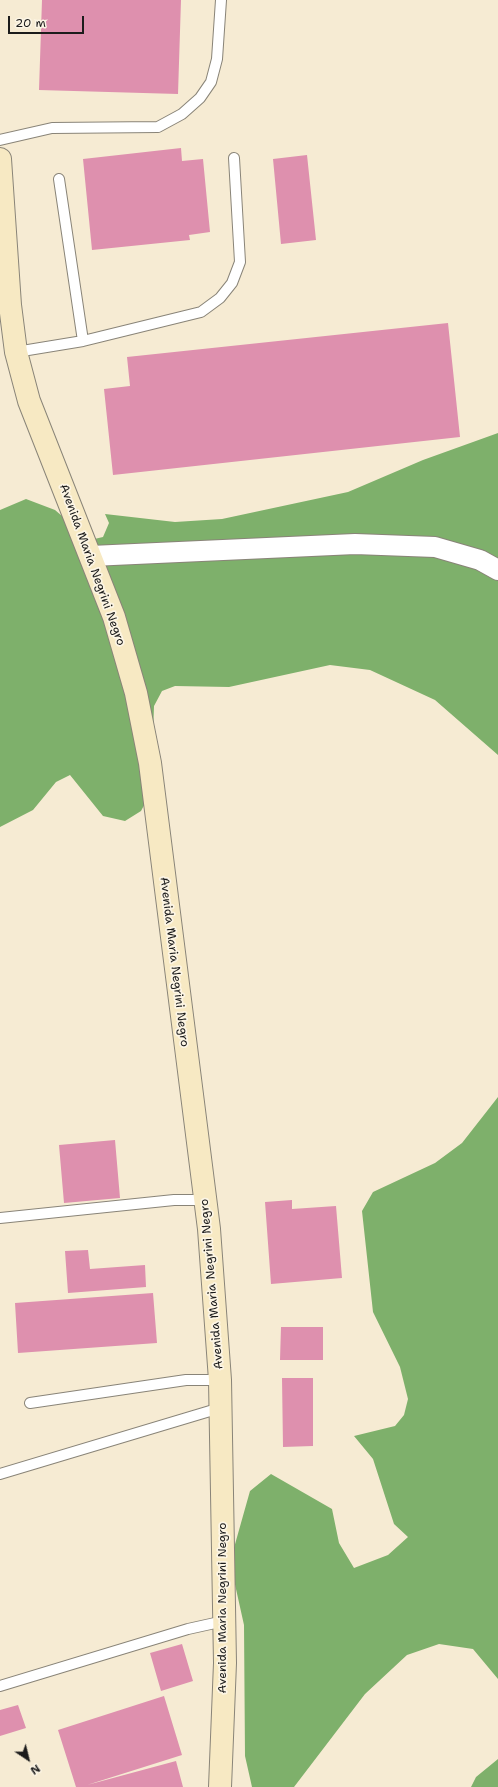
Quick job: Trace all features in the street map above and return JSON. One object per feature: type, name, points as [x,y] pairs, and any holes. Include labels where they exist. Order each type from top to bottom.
[{"type":"street","name":"Avenida Maria Negrini Negro","points":[[0,159],[3,240],[16,352],[29,401],[114,617],[136,693],[150,763],[209,1229],[220,1380],[225,1663],[220,1787]]},
{"type":"street","points":[[91,556],[355,544],[435,547],[480,560],[498,570]]},
{"type":"lane","points":[[0,140],[52,128],[158,126],[182,114],[200,98],[211,82],[217,59],[221,0]]},
{"type":"lane","points":[[16,352],[83,341],[201,312],[220,298],[232,283],[240,262],[234,158]]},
{"type":"lane","points":[[59,179],[83,341]]},
{"type":"lane","points":[[0,1218],[174,1200],[205,1200]]},
{"type":"lane","points":[[30,1402],[186,1380],[220,1380]]},
{"type":"lane","points":[[0,1474],[220,1408]]},
{"type":"lane","points":[[0,1686],[188,1628],[224,1621]]},
{"type":"green space","points":[[498,433],[498,755],[435,700],[370,670],[330,665],[229,687],[175,686],[162,691],[154,706],[151,792],[141,811],[125,821],[103,816],[70,775],[56,782],[33,810],[0,827],[0,510],[26,499],[55,510],[90,540],[103,537],[109,523],[105,514],[175,522],[222,519],[348,492],[423,460]]},
{"type":"green space","points":[[498,1097],[498,1679],[473,1649],[439,1644],[407,1655],[365,1694],[294,1787],[252,1787],[245,1756],[244,1625],[230,1562],[250,1491],[271,1474],[332,1509],[339,1543],[354,1568],[388,1555],[408,1537],[394,1524],[373,1459],[354,1436],[395,1426],[404,1415],[408,1399],[400,1367],[373,1312],[362,1211],[373,1192],[435,1163],[462,1143]]},
{"type":"green space","points":[[498,1759],[498,1787],[471,1787],[476,1777]]},
{"type":"building","points":[[42,0],[181,0],[178,94],[39,90]]},
{"type":"building","points":[[181,148],[182,161],[203,159],[210,232],[189,235],[190,240],[92,250],[83,159]]},
{"type":"building","points":[[307,155],[316,240],[281,244],[273,159]]},
{"type":"building","points":[[448,323],[460,437],[113,475],[104,389],[130,386],[127,357]]},
{"type":"building","points":[[115,1140],[120,1198],[64,1203],[59,1145]]},
{"type":"building","points":[[292,1200],[292,1209],[336,1206],[342,1278],[271,1284],[265,1202]]},
{"type":"building","points":[[88,1250],[90,1269],[145,1265],[146,1287],[68,1293],[65,1251]]},
{"type":"building","points":[[153,1293],[157,1343],[18,1353],[15,1303]]},
{"type":"building","points":[[281,1327],[323,1327],[323,1360],[280,1360]]},
{"type":"building","points":[[282,1378],[313,1378],[313,1446],[283,1447]]},
{"type":"building","points":[[182,1644],[193,1681],[161,1691],[150,1653]]},
{"type":"building","points":[[164,1696],[182,1755],[87,1785],[176,1761],[183,1787],[76,1787],[58,1730]]},
{"type":"building","points":[[18,1705],[26,1728],[0,1736],[0,1710]]}]
